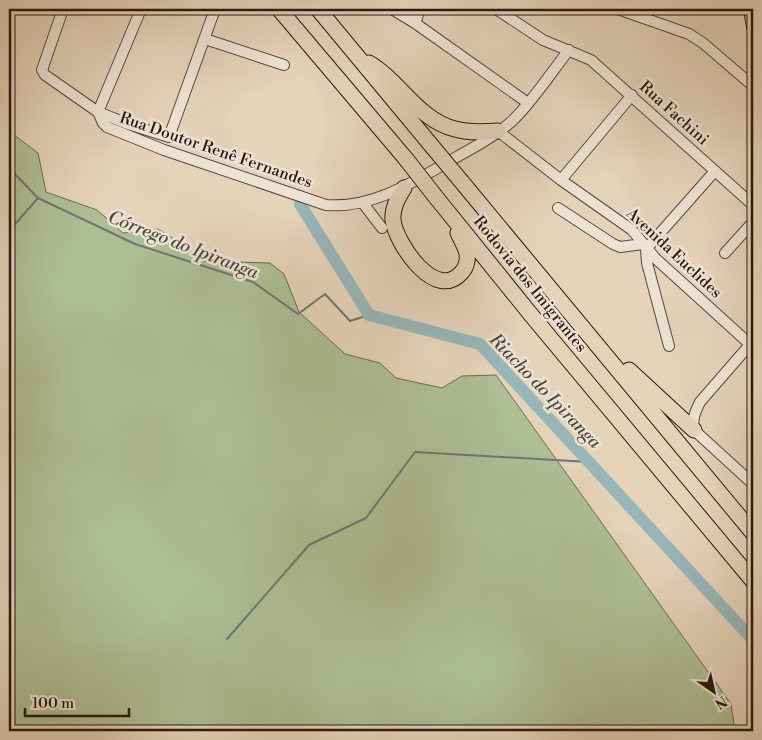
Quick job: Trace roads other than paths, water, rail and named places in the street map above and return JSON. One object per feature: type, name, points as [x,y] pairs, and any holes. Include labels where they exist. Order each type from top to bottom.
[{"type":"highway","name":"Rodovia dos Imigrantes","points":[[279,9],[406,159],[532,316],[753,581]]},
{"type":"highway","name":"Rodovia dos Imigrantes","points":[[318,9],[753,533]]},
{"type":"highway","points":[[358,57],[381,70],[420,109],[441,124],[455,130],[471,132],[498,131]]},
{"type":"highway","points":[[404,188],[395,205],[394,227],[406,251],[417,266],[438,280],[448,281],[460,275],[467,263],[468,255],[458,233],[458,224]]},
{"type":"highway","points":[[584,329],[694,430]]},
{"type":"main road","points":[[750,9],[753,27]]},
{"type":"street","name":"Rua Doutor Renê Fernandes","points":[[63,9],[42,67],[43,73],[98,112],[103,123],[112,131],[326,205],[340,206],[362,202],[404,188],[498,131],[511,122],[528,103],[569,50]]},
{"type":"street","points":[[141,9],[98,112],[169,137],[215,9]]},
{"type":"street","points":[[392,9],[415,23],[528,103]]},
{"type":"street","points":[[415,23],[420,9]]},
{"type":"street","name":"Rua Fachini","points":[[496,9],[537,36],[591,60],[753,205]]},
{"type":"street","points":[[618,9],[689,34],[703,43],[753,86]]},
{"type":"street","points":[[205,39],[284,65]]},
{"type":"street","points":[[561,180],[632,95]]},
{"type":"street","name":"Avenida Euclides","points":[[498,131],[561,180],[632,230],[644,246],[752,344]]},
{"type":"street","points":[[558,208],[613,244],[644,246],[715,171]]},
{"type":"street","points":[[362,202],[382,228]]},
{"type":"street","points":[[725,253],[753,222]]},
{"type":"street","points":[[644,246],[646,263],[669,346]]},
{"type":"street","points":[[752,344],[700,402],[694,412],[692,421],[694,430],[753,484]]},
{"type":"waterway","name":"Córrego do Ipiranga","points":[[9,168],[38,198],[135,244],[253,282],[298,314],[325,294],[350,321],[369,315]]},
{"type":"waterway","points":[[9,231],[38,198]]},
{"type":"waterway","name":"Riacho do Ipiranga","points":[[300,204],[369,315],[480,344],[753,640]]},
{"type":"waterway","points":[[227,639],[309,545],[366,518],[415,452],[589,462]]}]
